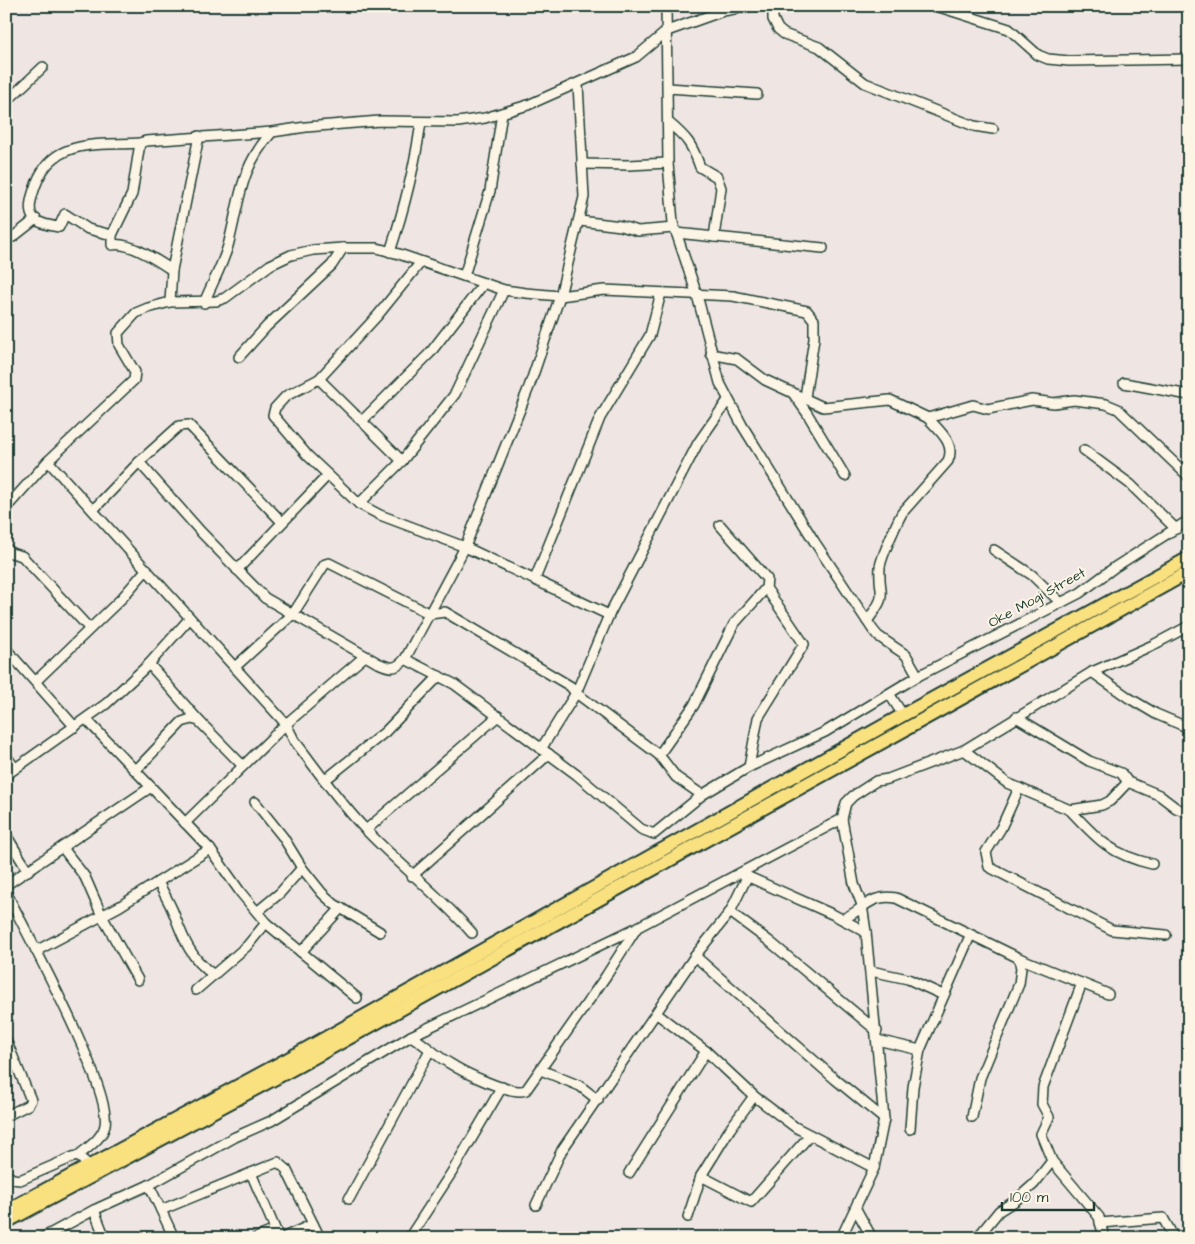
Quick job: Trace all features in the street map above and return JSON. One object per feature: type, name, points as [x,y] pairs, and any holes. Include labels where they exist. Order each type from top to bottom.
[{"type":"highway","points":[[6,1211],[370,1014],[903,715],[1189,558]]},
{"type":"highway","points":[[6,1222],[300,1065],[1189,572]]},
{"type":"street","points":[[666,6],[668,163],[675,231],[697,295],[720,383],[728,400],[814,541],[867,621],[878,636],[906,655],[918,676]]},
{"type":"street","points":[[112,235],[88,229],[65,214],[59,227],[44,225],[30,213],[28,206],[39,174],[62,153],[87,146],[140,144],[146,141],[272,132],[343,124],[458,122],[502,113],[528,105],[636,57],[667,31],[723,11],[751,6],[774,7],[773,19],[778,29],[784,34],[819,47],[865,83],[974,126],[993,129]]},
{"type":"street","points":[[936,6],[1009,29],[1038,55],[1048,59],[1069,61],[1189,59]]},
{"type":"street","points":[[6,102],[43,67]]},
{"type":"street","points":[[138,462],[265,598],[365,656],[390,668],[398,667],[430,614],[465,547],[529,387],[560,296],[580,220],[584,197],[578,84]]},
{"type":"street","points":[[668,88],[757,94]]},
{"type":"street","points":[[464,276],[490,191],[502,113]]},
{"type":"street","points":[[390,252],[413,168],[421,122]]},
{"type":"street","points":[[668,122],[686,137],[693,147],[700,167],[717,177],[721,188],[714,237]]},
{"type":"street","points":[[204,303],[227,251],[240,190],[253,158],[272,132]]},
{"type":"street","points":[[170,302],[172,270],[199,136]]},
{"type":"street","points":[[140,144],[132,194],[112,235],[112,246],[118,244],[151,256],[172,270]]},
{"type":"street","points":[[582,164],[629,165],[668,163]]},
{"type":"street","points":[[6,237],[13,238],[36,220]]},
{"type":"street","points":[[580,220],[621,226],[638,231],[675,231],[714,237],[823,248]]},
{"type":"street","points":[[239,357],[267,326],[332,265],[343,248]]},
{"type":"street","points":[[6,508],[48,461],[134,380],[135,372],[119,345],[118,333],[136,313],[170,302],[204,303],[225,298],[270,265],[292,255],[313,250],[377,248],[504,290],[560,296],[599,290],[739,297],[807,311],[813,316],[814,339],[805,397]]},
{"type":"street","points":[[421,262],[378,315],[319,379],[286,396],[275,408],[273,414],[328,475],[359,504],[380,515],[465,547],[609,615]]},
{"type":"street","points":[[362,421],[430,353],[484,283]]},
{"type":"street","points":[[359,504],[402,461],[454,394],[504,290]]},
{"type":"street","points":[[534,579],[600,418],[650,335],[661,293]]},
{"type":"street","points":[[712,354],[737,359],[759,376],[828,408],[890,400],[928,418],[950,444],[952,452],[948,461],[897,522],[880,566],[883,595],[881,603],[867,621]]},
{"type":"street","points":[[319,379],[402,461]]},
{"type":"street","points":[[1124,383],[1189,395]]},
{"type":"street","points":[[792,392],[845,476]]},
{"type":"street","points":[[541,748],[576,693],[609,615],[698,443],[728,400]]},
{"type":"street","points":[[928,418],[973,405],[988,409],[1032,400],[1054,403],[1074,400],[1106,404],[1118,409],[1189,477]]},
{"type":"street","points":[[93,510],[138,462],[179,426],[189,425],[281,521]]},
{"type":"street","points":[[1084,450],[1130,484],[1176,528]]},
{"type":"street","points":[[48,461],[286,724],[294,740],[366,830],[412,876],[456,914],[472,933]]},
{"type":"street","points":[[237,570],[281,521],[328,475]]},
{"type":"street","name":"Oke Mogi Street","points":[[549,754],[640,829],[654,834],[702,795],[749,767],[825,732],[890,695],[918,676],[1061,603],[1189,520]]},
{"type":"street","points":[[659,755],[694,706],[734,624],[766,588],[767,579],[720,524]]},
{"type":"street","points":[[6,548],[11,553],[22,556],[89,628]]},
{"type":"street","points":[[994,550],[1032,575],[1061,603]]},
{"type":"street","points":[[235,667],[293,614],[320,570],[325,564],[329,563],[373,588],[430,614],[445,612],[570,686],[576,693],[659,755],[676,777],[702,795]]},
{"type":"street","points":[[36,681],[122,598],[147,569]]},
{"type":"street","points":[[749,767],[758,718],[804,644],[766,588]]},
{"type":"street","points":[[6,775],[106,704],[149,664],[190,618]]},
{"type":"street","points":[[841,1238],[874,1168],[884,1119],[866,932],[862,905],[854,884],[842,819],[846,802],[876,781],[888,779],[964,750],[1016,716],[1092,672],[1189,626]]},
{"type":"street","points":[[6,649],[75,727]]},
{"type":"street","points":[[185,822],[286,724],[365,656]]},
{"type":"street","points":[[405,658],[454,684],[549,754],[412,876]]},
{"type":"street","points":[[149,664],[199,721],[243,766]]},
{"type":"street","points":[[1092,672],[1156,714],[1189,728]]},
{"type":"street","points":[[325,780],[385,732],[439,676]]},
{"type":"street","points":[[890,695],[903,715]]},
{"type":"street","points":[[366,830],[498,716]]},
{"type":"street","points":[[1016,716],[1089,762],[1121,773],[1128,782],[1159,795],[1176,808],[1189,813]]},
{"type":"street","points":[[86,719],[210,850],[266,923],[357,998]]},
{"type":"street","points":[[136,770],[182,722],[191,719],[199,721]]},
{"type":"street","points":[[964,750],[1007,783],[1070,810],[1098,841],[1110,849],[1152,864]]},
{"type":"street","points":[[6,756],[15,768]]},
{"type":"street","points":[[1070,810],[1102,806],[1110,801],[1128,782]]},
{"type":"street","points":[[6,884],[151,787]]},
{"type":"street","points":[[1020,788],[1001,828],[986,852],[989,867],[1112,930],[1166,935]]},
{"type":"street","points":[[255,802],[283,836],[302,868],[322,893],[341,908],[380,932]]},
{"type":"street","points":[[42,1238],[94,1210],[149,1185],[235,1136],[271,1121],[411,1036],[744,875],[842,819]]},
{"type":"street","points":[[6,835],[28,871]]},
{"type":"street","points":[[62,847],[85,877],[102,916],[138,980]]},
{"type":"street","points":[[36,951],[102,916],[210,850]]},
{"type":"street","points":[[256,912],[280,893],[302,868]]},
{"type":"street","points":[[536,1204],[562,1150],[696,956],[730,912],[744,875]]},
{"type":"street","points":[[744,875],[842,919],[866,932]]},
{"type":"street","points":[[158,882],[173,912],[182,938],[201,967],[214,975]]},
{"type":"street","points":[[6,892],[93,1072],[105,1106],[105,1127],[98,1139],[78,1156],[20,1180],[6,1175]]},
{"type":"street","points":[[842,919],[849,917],[862,905],[881,898],[896,898],[970,936],[1108,994]]},
{"type":"street","points":[[301,952],[341,908]]},
{"type":"street","points":[[730,912],[770,941],[877,1036],[920,1050]]},
{"type":"street","points":[[196,990],[247,946],[266,923]]},
{"type":"street","points":[[411,1036],[450,1064],[502,1087],[519,1091],[526,1090],[606,976],[636,928]]},
{"type":"street","points":[[910,1129],[913,1087],[920,1050],[970,936]]},
{"type":"street","points":[[696,956],[835,1079],[884,1119]]},
{"type":"street","points":[[972,1118],[980,1078],[1019,984],[1021,968],[1019,958]]},
{"type":"street","points":[[871,971],[908,979],[943,995]]},
{"type":"street","points":[[1082,983],[1042,1087],[1042,1104],[1048,1117],[1041,1134],[1052,1161],[1099,1217],[1104,1238]]},
{"type":"street","points":[[657,1014],[706,1051],[754,1096],[795,1127],[874,1168]]},
{"type":"street","points":[[6,1116],[28,1105],[31,1100],[7,1044]]},
{"type":"street","points":[[349,1198],[430,1050]]},
{"type":"street","points":[[629,1173],[706,1051]]},
{"type":"street","points":[[541,1070],[580,1086],[598,1100]]},
{"type":"street","points":[[409,1238],[452,1172],[502,1087]]},
{"type":"street","points":[[688,1217],[701,1176],[730,1129],[754,1096]]},
{"type":"street","points":[[701,1176],[751,1202],[810,1135]]},
{"type":"street","points":[[78,1156],[90,1166]]},
{"type":"street","points":[[973,1238],[982,1233],[999,1211],[1015,1201],[1034,1184],[1052,1161]]},
{"type":"street","points":[[161,1210],[278,1162],[282,1164],[320,1238]]},
{"type":"street","points":[[251,1173],[279,1235]]},
{"type":"street","points":[[149,1185],[174,1238]]},
{"type":"street","points":[[856,1209],[872,1238]]},
{"type":"street","points":[[94,1210],[104,1238]]},
{"type":"street","points":[[1100,1223],[1163,1218],[1174,1238]]},
{"type":"street","points":[[256,1238],[279,1235],[313,1224]]}]
